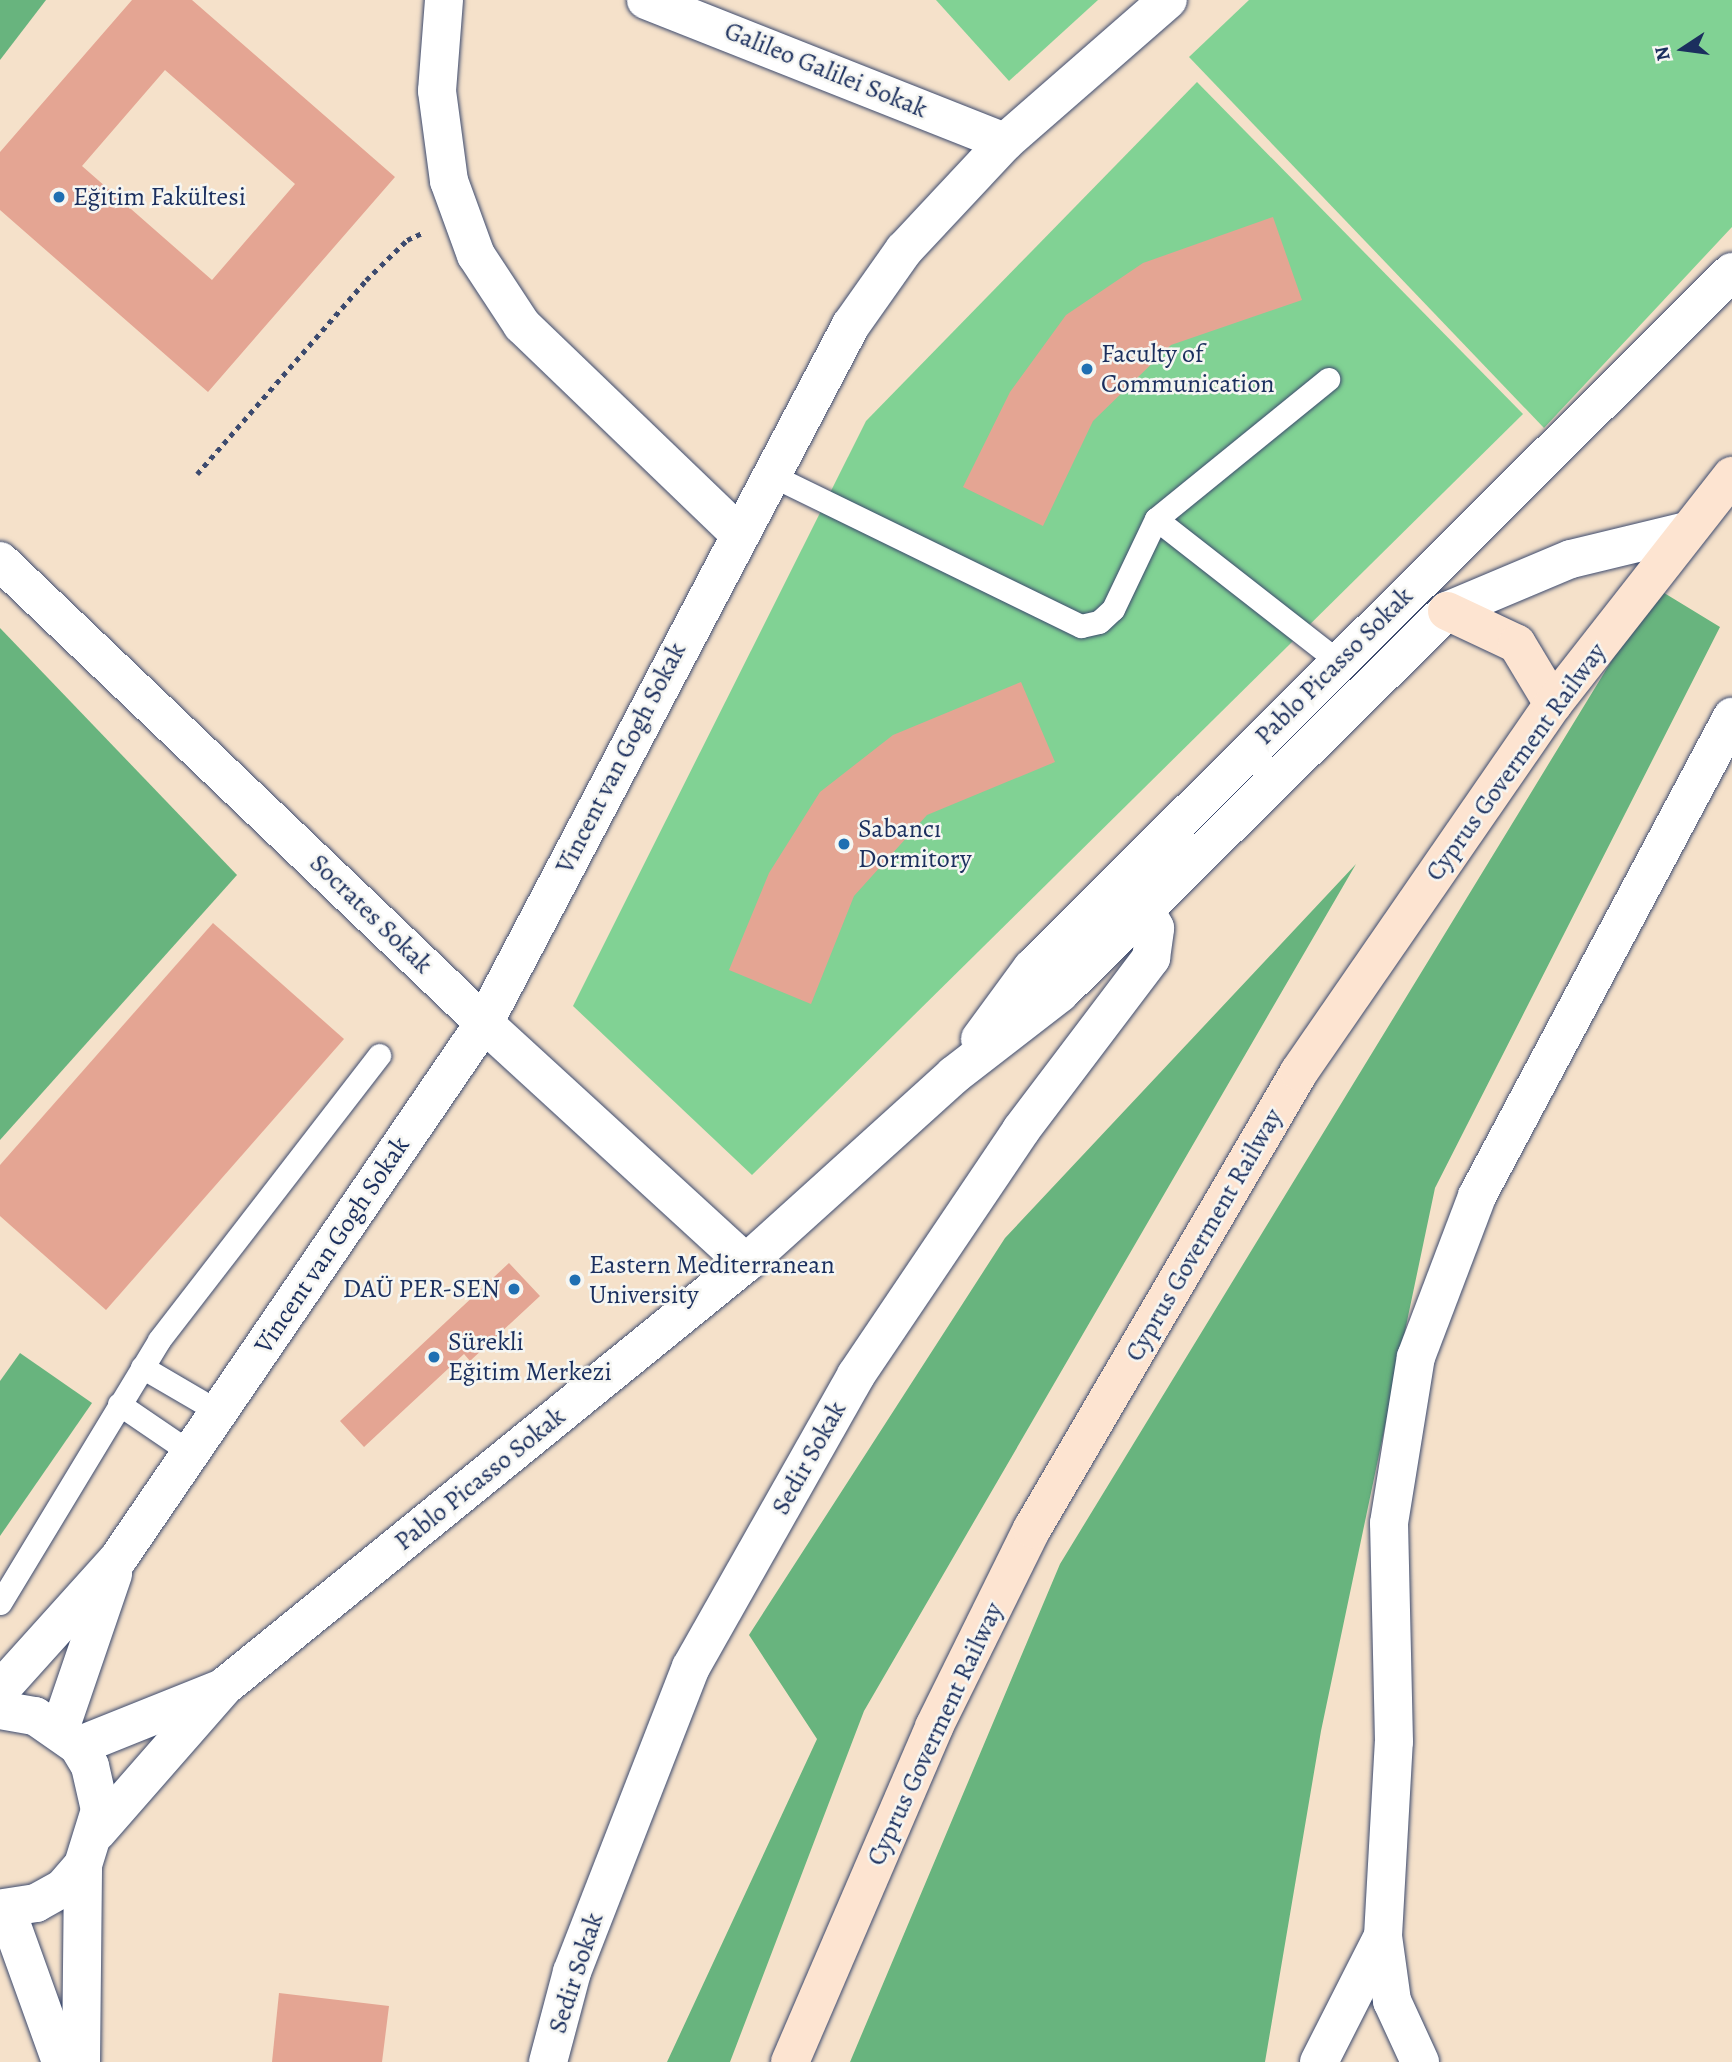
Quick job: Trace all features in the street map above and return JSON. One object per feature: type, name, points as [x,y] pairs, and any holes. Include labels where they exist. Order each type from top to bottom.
[{"type":"main road","name":"Cyprus Goverment Railway","points":[[790,2062],[934,1727],[1032,1529],[1299,1072],[1553,704],[1732,476]]},
{"type":"main road","points":[[1447,611],[1517,644],[1553,704]]},
{"type":"street","points":[[444,0],[437,91],[460,216],[476,255],[522,325],[737,532]]},
{"type":"street","name":"Galileo Galilei Sokak","points":[[646,0],[1005,142]]},
{"type":"street","name":"Vincent van Gogh Sokak","points":[[118,1559],[484,1023],[737,532],[874,292],[904,250],[1005,142],[1168,0]]},
{"type":"street","name":"Pablo Picasso Sokak","points":[[954,1075],[1032,968],[1732,272]]},
{"type":"street","name":"Pablo Picasso Sokak","points":[[225,1686],[747,1262],[954,1075],[1060,993],[1144,907],[1447,611],[1571,559],[1687,531]]},
{"type":"street","name":"Socrates Sokak","points":[[0,561],[484,1023],[747,1262]]},
{"type":"street","points":[[1420,2062],[1392,2001],[1383,1937],[1394,1742],[1389,1523],[1416,1357],[1477,1196],[1732,717]]},
{"type":"street","name":"Sedir Sokak","points":[[548,2062],[572,1972],[691,1667],[856,1376],[1021,1130],[1151,958],[1154,928],[1144,907]]},
{"type":"street","points":[[69,1738],[118,1559]]},
{"type":"street","points":[[0,1690],[118,1559]]},
{"type":"street","points":[[69,1738],[225,1686]]},
{"type":"street","points":[[61,2062],[3,1909],[63,1888],[90,1849],[225,1686]]},
{"type":"street","points":[[0,1710],[35,1716],[69,1738],[97,1787],[90,1849],[81,2062]]},
{"type":"street","points":[[1319,2062],[1383,1937]]},
{"type":"lane","points":[[769,474],[1081,626],[1113,609],[1156,519],[1328,379]]},
{"type":"lane","points":[[1156,519],[1338,662]]},
{"type":"lane","points":[[0,1603],[142,1367],[379,1055]]},
{"type":"lane","points":[[142,1367],[219,1412]]},
{"type":"lane","points":[[119,1404],[191,1453]]},
{"type":"path","points":[[197,474],[407,240],[460,216]]},
{"type":"green space","points":[[0,0],[46,0],[0,60]]},
{"type":"green space","points":[[936,0],[1098,0],[1009,81]]},
{"type":"green space","points":[[1249,0],[1732,0],[1732,227],[1544,428],[1189,57]]},
{"type":"green space","points":[[1197,82],[1523,414],[752,1175],[573,1006],[866,421]]},
{"type":"green space","points":[[1656,588],[1720,627],[1435,1188],[1321,1731],[1265,2062],[850,2062],[1060,1564]]},
{"type":"green space","points":[[0,628],[237,875],[0,1140]]},
{"type":"green space","points":[[1356,864],[864,1711],[730,2062],[667,2062],[817,1739],[749,1635],[1005,1238]]},
{"type":"green space","points":[[20,1353],[92,1403],[0,1536],[0,1381]]},
{"type":"building","name":"Eğitim Fakültesi","points":[[132,0],[192,0],[395,177],[208,392],[0,210],[0,152]],"holes":[[[165,70],[295,184],[212,280],[82,166]]]},
{"type":"building","name":"Faculty of Communication","points":[[1273,217],[1302,300],[1171,345],[1093,421],[1043,526],[963,487],[1010,392],[1066,315],[1143,263]]},
{"type":"building","name":"Sabancı Dormitory","points":[[1021,682],[1055,762],[927,815],[854,896],[811,1004],[729,970],[769,873],[820,792],[893,735]]},
{"type":"building","points":[[213,923],[344,1039],[106,1310],[0,1216],[0,1165]]},
{"type":"building","name":"Sürekli Eğitim Merkezi","points":[[509,1263],[540,1296],[470,1361],[464,1354],[364,1447],[340,1421]]},
{"type":"building","points":[[279,1993],[389,2006],[382,2062],[272,2062]]},
{"type":"place","name":"Eğitim Fakültesi","points":[[59,197]]},
{"type":"place","name":"Faculty of Communication","points":[[1087,369]]},
{"type":"place","name":"Sabancı Dormitory","points":[[844,844]]},
{"type":"place","name":"Eastern Mediterranean University","points":[[575,1280]]},
{"type":"place","name":"DAÜ PER-SEN","points":[[514,1289]]},
{"type":"place","name":"Sürekli Eğitim Merkezi","points":[[434,1357]]}]
